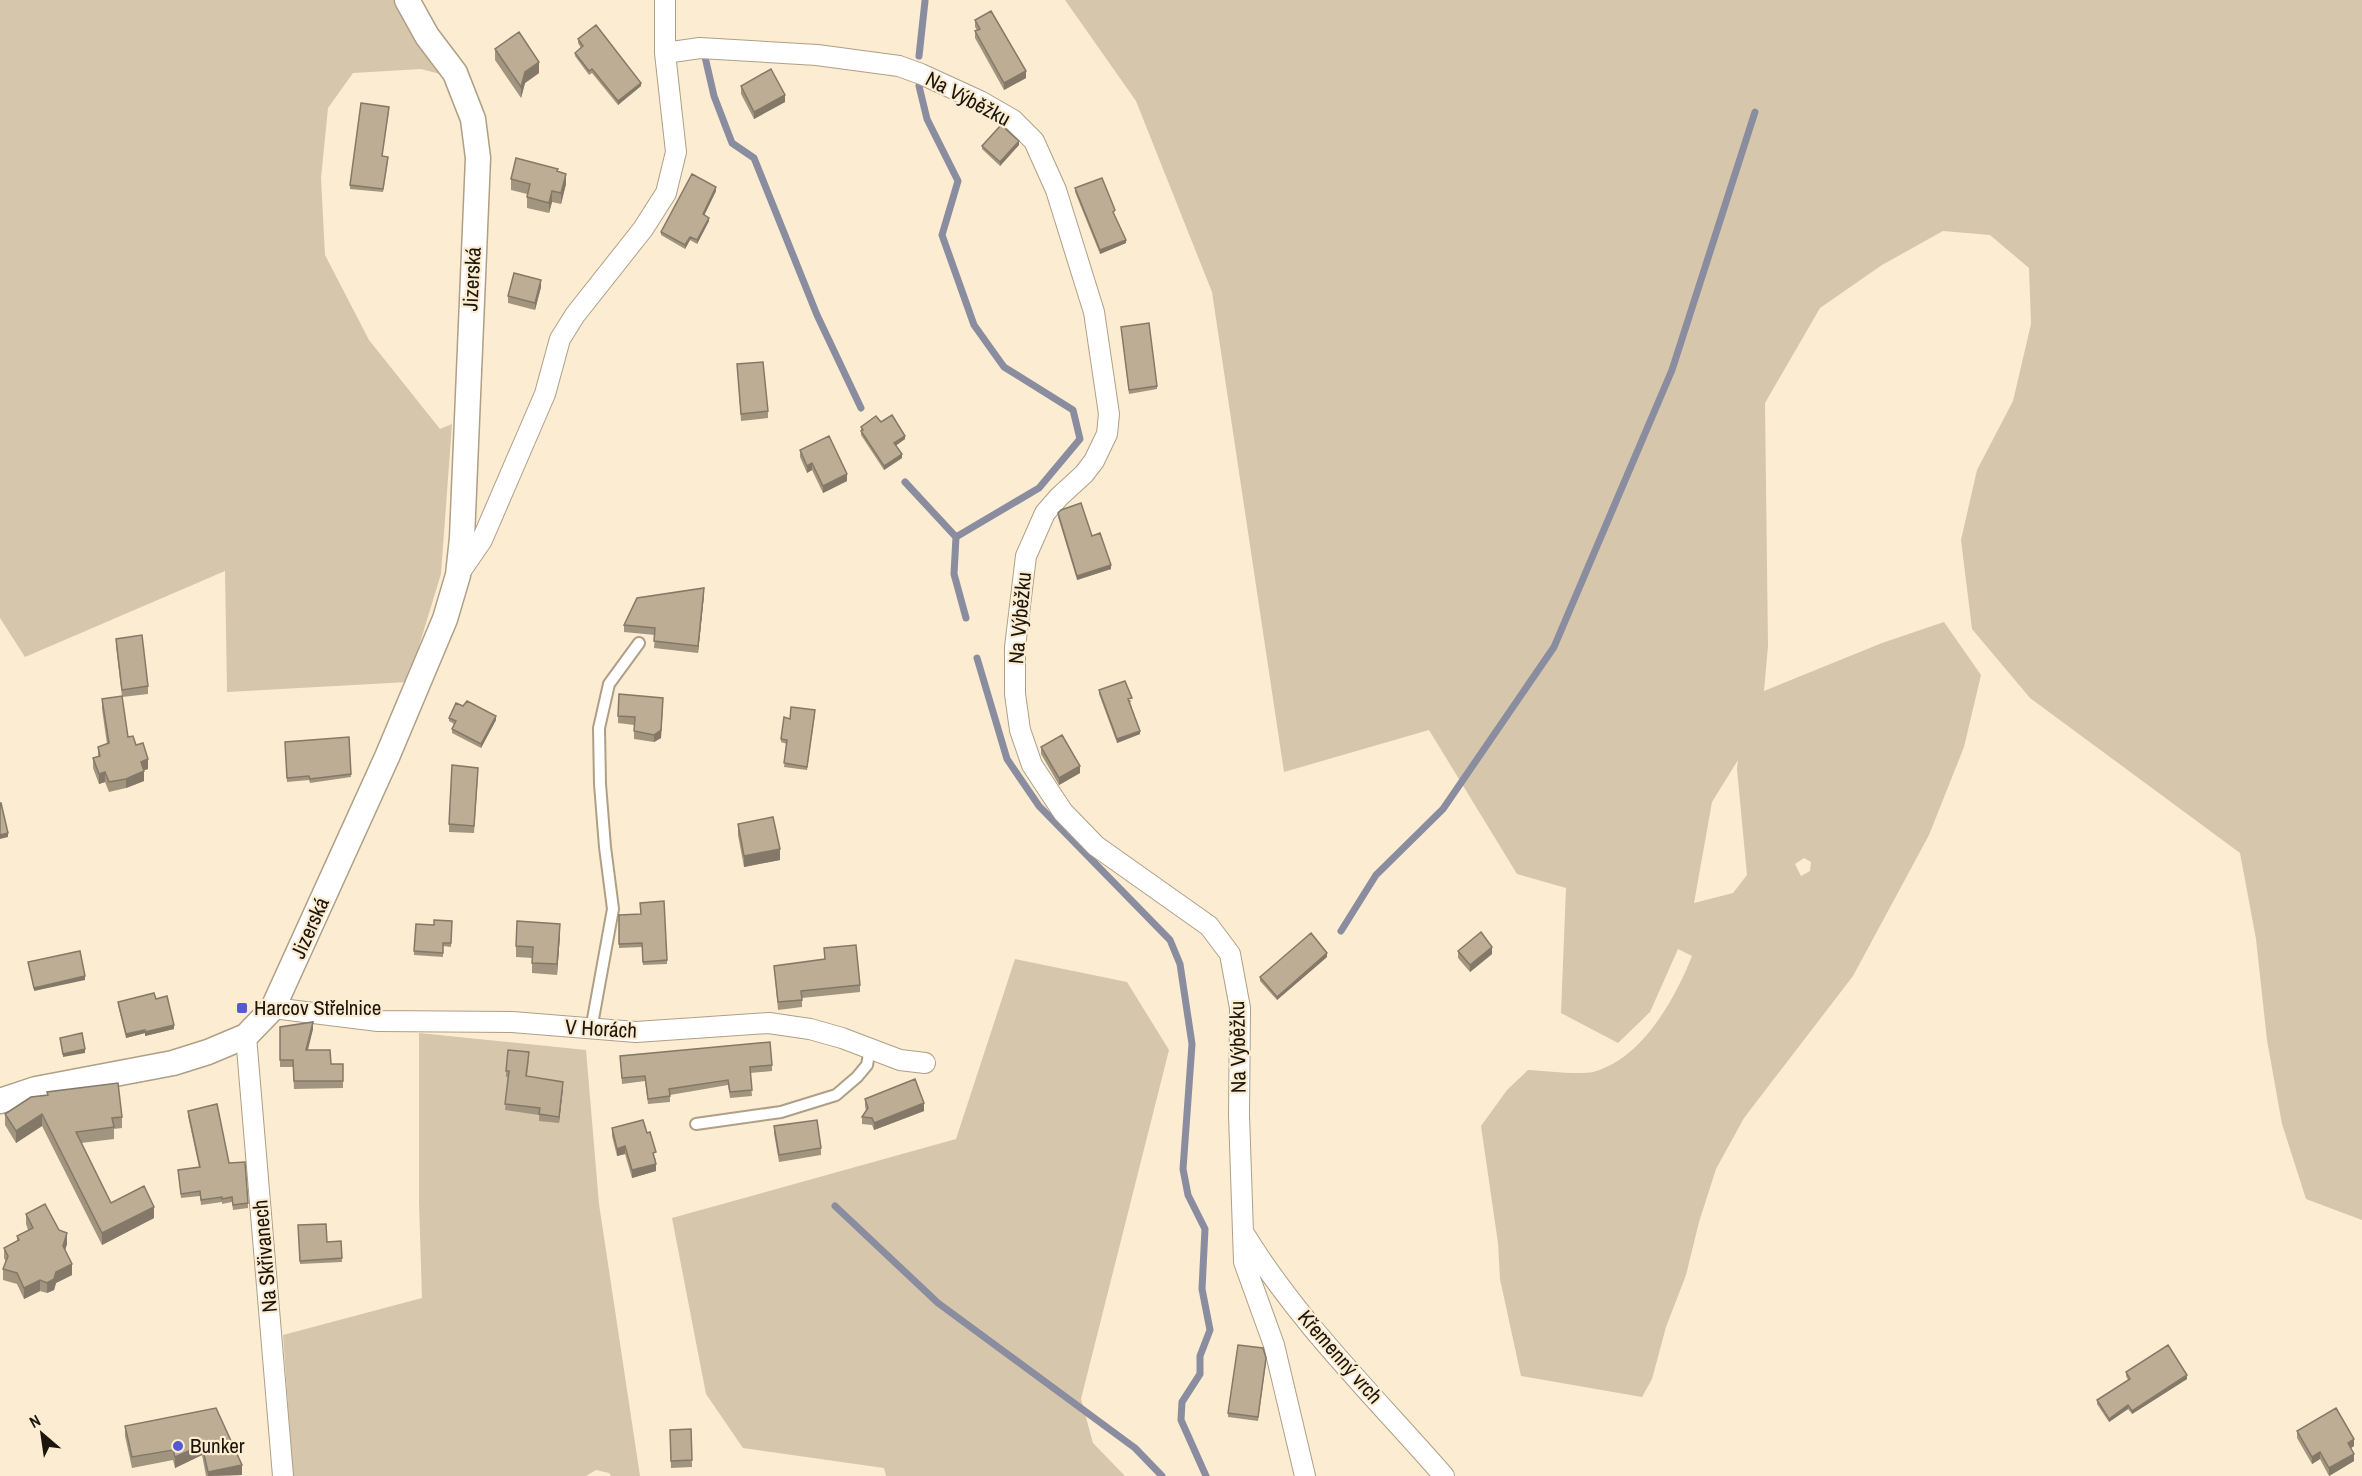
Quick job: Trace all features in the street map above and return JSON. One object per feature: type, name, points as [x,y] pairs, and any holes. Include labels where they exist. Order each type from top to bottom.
[{"type":"street","name":"Jizerská","points":[[0,1101],[36,1089],[173,1064],[246,1036],[273,1008],[391,747],[445,619],[458,575],[462,538],[478,158],[473,118],[455,73],[427,36],[407,0]]},
{"type":"street","points":[[665,0],[665,53]]},
{"type":"street","name":"Na Výběžku","points":[[665,53],[700,48],[817,55],[899,66],[980,101],[1013,120],[1034,141],[1056,190],[1094,312],[1109,414],[1107,434],[1094,461],[1045,513],[1026,556],[1015,647],[1016,694],[1020,729],[1032,765],[1063,812],[1096,846],[1209,926],[1230,954],[1240,1008],[1239,1115],[1244,1262],[1274,1345],[1305,1476]]},
{"type":"street","name":"Jizerská","points":[[458,575],[482,540],[541,404],[560,339],[575,315],[643,229],[666,193],[676,152],[665,53]]},
{"type":"street","name":"V Horách","points":[[273,1008],[378,1021],[512,1022],[636,1032],[769,1023],[810,1029],[900,1060],[925,1063]]},
{"type":"street","name":"Na Skřivanech","points":[[246,1036],[283,1476]]},
{"type":"street","name":"Křemenný vrch","points":[[1243,1232],[1291,1302],[1444,1476]]},
{"type":"lane","points":[[591,1030],[613,909],[600,784],[599,728],[609,684],[639,643]]},
{"type":"lane","points":[[696,1124],[781,1112],[836,1095],[867,1065],[870,1049]]},
{"type":"shaded area","points":[[0,0],[393,0],[416,43],[440,74],[421,69],[353,73],[328,108],[321,178],[325,255],[369,340],[440,429],[452,424],[441,574],[408,682],[227,692],[225,571],[25,657],[0,618]]},
{"type":"shaded area","points":[[1065,0],[2362,0],[2362,1220],[2306,1199],[2282,1124],[2267,1040],[2256,939],[2240,853],[2030,698],[1972,629],[1961,540],[1977,470],[2013,401],[2031,324],[2029,268],[1990,235],[1943,231],[1882,265],[1820,308],[1765,403],[1768,646],[1764,691],[1882,643],[1944,622],[1981,675],[1964,747],[1929,835],[1853,976],[1744,1118],[1716,1169],[1699,1222],[1686,1275],[1666,1327],[1652,1379],[1642,1397],[1521,1376],[1500,1279],[1498,1243],[1481,1126],[1507,1090],[1528,1070],[1587,1073],[1611,1065],[1627,1054],[1641,1041],[1666,1008],[1692,956],[1678,949],[1650,1012],[1618,1043],[1561,1013],[1566,888],[1517,874],[1429,730],[1284,772],[1212,292],[1136,101]],"holes":[[[1738,760],[1747,875],[1733,893],[1694,903],[1712,802]],[[1804,858],[1811,862],[1810,871],[1801,876],[1795,864]]]},
{"type":"shaded area","points":[[1015,959],[1127,982],[1169,1050],[1081,1399],[1093,1443],[1125,1476],[886,1476],[884,1468],[743,1448],[706,1394],[672,1218],[956,1139]]},
{"type":"shaded area","points":[[419,1033],[586,1050],[599,1204],[640,1476],[611,1476],[609,1473],[596,1470],[586,1476],[293,1476],[283,1335],[422,1298],[419,1202]]},
{"type":"building","points":[[991,11],[1026,71],[1004,83],[975,31],[980,29],[975,20]]},
{"type":"building","points":[[596,25],[641,83],[618,101],[592,69],[589,71],[575,53],[583,46],[578,39]]},
{"type":"building","points":[[519,32],[539,62],[525,72],[521,87],[495,49]]},
{"type":"building","points":[[771,69],[785,95],[754,112],[741,86]]},
{"type":"building","points":[[361,103],[389,107],[382,156],[388,157],[383,189],[350,185]]},
{"type":"building","points":[[1001,125],[1019,141],[1000,162],[982,146]]},
{"type":"building","points":[[516,158],[558,169],[557,171],[566,174],[561,193],[552,191],[549,203],[527,197],[530,184],[511,179]]},
{"type":"building","points":[[692,174],[716,187],[703,214],[709,218],[697,240],[690,237],[685,245],[661,232]]},
{"type":"building","points":[[1102,178],[1115,210],[1113,212],[1126,240],[1100,250],[1075,188]]},
{"type":"building","points":[[514,273],[541,280],[535,303],[508,296]]},
{"type":"building","points":[[1149,323],[1157,386],[1129,390],[1121,327]]},
{"type":"building","points":[[763,362],[768,411],[741,414],[737,364]]},
{"type":"building","points":[[892,415],[905,436],[894,443],[902,454],[884,466],[861,431],[863,430],[861,427],[876,416],[881,422]]},
{"type":"building","points":[[829,436],[847,474],[823,486],[812,463],[807,466],[800,450]]},
{"type":"building","points":[[1081,503],[1092,536],[1100,533],[1111,565],[1077,576],[1058,513]]},
{"type":"building","points":[[704,588],[698,646],[654,641],[655,628],[624,625],[637,598]]},
{"type":"building","points":[[142,635],[148,686],[122,690],[116,639]]},
{"type":"building","points":[[1125,681],[1132,698],[1128,699],[1140,731],[1117,739],[1099,690]]},
{"type":"building","points":[[619,694],[663,698],[661,730],[654,735],[634,731],[635,717],[618,716]]},
{"type":"building","points":[[122,696],[128,737],[133,736],[136,745],[143,743],[148,759],[141,762],[144,771],[126,779],[109,782],[105,772],[99,774],[93,758],[100,756],[98,747],[109,743],[102,699]]},
{"type":"building","points":[[467,701],[496,716],[481,744],[452,729],[456,721],[449,718],[456,703],[463,706]]},
{"type":"building","points":[[791,707],[815,710],[807,767],[784,763],[787,740],[781,739],[784,717],[790,719]]},
{"type":"building","points":[[1062,735],[1080,766],[1059,778],[1041,747]]},
{"type":"building","points":[[349,737],[351,774],[310,779],[309,776],[287,778],[285,742]]},
{"type":"building","points":[[452,765],[478,768],[474,826],[449,824]]},
{"type":"building","points":[[0,803],[8,833],[0,835]]},
{"type":"building","points":[[773,817],[780,849],[744,856],[738,824]]},
{"type":"building","points":[[664,901],[667,960],[643,962],[642,943],[619,944],[619,915],[641,914],[640,903]]},
{"type":"building","points":[[434,920],[452,921],[451,943],[443,943],[443,953],[414,951],[416,924],[434,925]]},
{"type":"building","points":[[517,921],[560,924],[557,964],[532,963],[533,947],[516,946]]},
{"type":"building","points":[[1481,932],[1492,947],[1470,965],[1458,951]]},
{"type":"building","points":[[1311,933],[1327,953],[1277,997],[1260,977]]},
{"type":"building","points":[[856,945],[860,985],[801,991],[802,1000],[778,1002],[774,966],[825,959],[824,948]]},
{"type":"building","points":[[80,951],[85,976],[34,988],[28,962]]},
{"type":"building","points":[[154,993],[156,999],[167,996],[174,1025],[126,1034],[118,1002]]},
{"type":"building","points":[[313,1022],[306,1050],[330,1050],[331,1064],[343,1064],[343,1081],[294,1081],[293,1060],[280,1060],[280,1027]]},
{"type":"building","points":[[82,1033],[85,1049],[63,1054],[60,1038]]},
{"type":"building","points":[[770,1042],[772,1065],[750,1067],[752,1090],[730,1092],[728,1080],[669,1089],[670,1096],[648,1099],[645,1076],[622,1078],[620,1056]]},
{"type":"building","points":[[508,1050],[529,1052],[526,1076],[563,1082],[559,1117],[539,1114],[540,1108],[505,1104],[509,1071],[506,1071]]},
{"type":"building","points":[[915,1079],[924,1103],[874,1123],[872,1118],[862,1117],[868,1108],[865,1099]]},
{"type":"building","points":[[118,1083],[122,1117],[112,1118],[114,1127],[76,1132],[111,1203],[144,1186],[154,1207],[102,1233],[42,1114],[16,1131],[5,1114],[31,1097],[48,1095],[47,1092]]},
{"type":"building","points":[[217,1104],[229,1163],[245,1162],[248,1203],[233,1205],[232,1197],[201,1200],[200,1191],[181,1194],[178,1170],[200,1167],[188,1111]]},
{"type":"building","points":[[643,1120],[647,1133],[650,1132],[656,1152],[653,1153],[656,1164],[632,1170],[625,1146],[617,1149],[612,1128]]},
{"type":"building","points":[[817,1120],[821,1148],[779,1155],[774,1126]]},
{"type":"building","points":[[45,1204],[59,1230],[67,1233],[63,1246],[72,1264],[56,1272],[54,1279],[47,1283],[40,1280],[24,1288],[17,1273],[3,1269],[8,1256],[4,1248],[19,1240],[17,1236],[33,1228],[26,1214]]},
{"type":"building","points":[[326,1224],[327,1242],[341,1241],[342,1258],[300,1261],[298,1225]]},
{"type":"building","points":[[1238,1345],[1263,1348],[1266,1358],[1258,1417],[1228,1413]]},
{"type":"building","points":[[2168,1345],[2187,1375],[2132,1411],[2128,1405],[2109,1419],[2097,1400],[2130,1379],[2126,1372]]},
{"type":"building","name":"Bunker","points":[[216,1408],[242,1465],[208,1472],[202,1445],[175,1457],[173,1450],[132,1457],[125,1426]]},
{"type":"building","points":[[2336,1408],[2354,1439],[2348,1443],[2354,1454],[2329,1468],[2320,1452],[2312,1457],[2297,1431]]},
{"type":"building","points":[[691,1429],[692,1460],[671,1461],[670,1430]]},
{"type":"waterway","points":[[919,56],[925,1]]},
{"type":"waterway","points":[[705,57],[714,96],[732,143],[754,158],[817,315],[861,408]]},
{"type":"waterway","points":[[919,86],[927,119],[958,181],[942,235],[974,325],[1004,367],[1073,410],[1080,439],[1039,488],[956,537],[954,574],[966,618]]},
{"type":"waterway","points":[[1341,931],[1376,875],[1443,809],[1554,647],[1672,370],[1755,112]]},
{"type":"waterway","points":[[905,482],[956,537]]},
{"type":"waterway","points":[[977,658],[1007,759],[1039,806],[1170,940],[1180,964],[1192,1044],[1183,1169],[1188,1195],[1205,1229],[1202,1289],[1210,1330],[1200,1356],[1200,1374],[1182,1402],[1181,1420],[1206,1476]]},
{"type":"waterway","points":[[835,1206],[938,1303],[1135,1448],[1162,1476]]},
{"type":"place","name":"Harcov Střelnice","points":[[242,1008]]},
{"type":"place","name":"Bunker","points":[[178,1446]]}]
